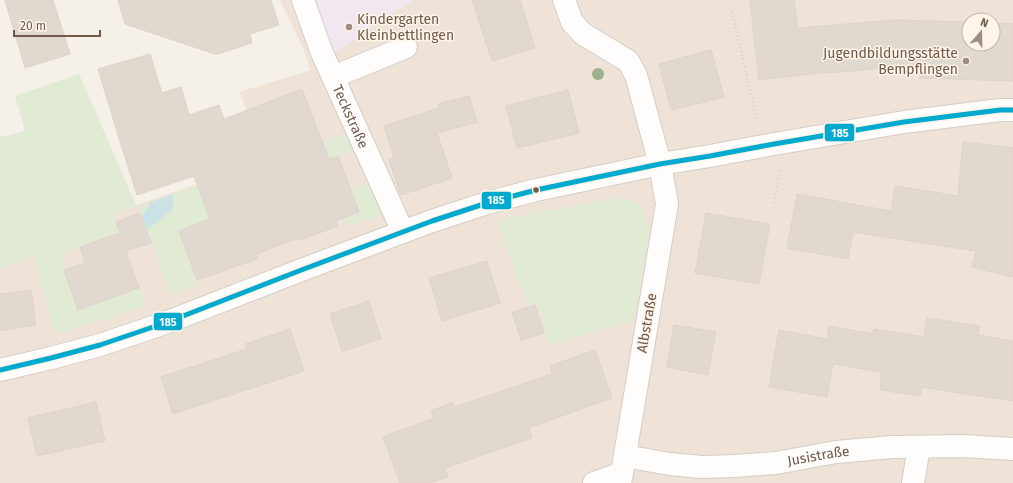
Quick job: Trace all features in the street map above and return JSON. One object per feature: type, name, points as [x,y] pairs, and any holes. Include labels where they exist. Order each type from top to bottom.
[{"type":"street","name":"Teckstraße","points":[[303,0],[322,53],[404,232]]},
{"type":"street","name":"Albstraße","points":[[564,0],[572,22],[583,34],[628,60],[636,75],[660,164],[667,204],[622,471]]},
{"type":"street","points":[[333,77],[406,47]]},
{"type":"street","points":[[0,370],[100,346],[165,323],[432,221],[488,203],[536,190],[660,164],[904,122],[1000,110],[1013,110]]},
{"type":"street","name":"Jusistraße","points":[[622,471],[668,464],[708,467],[776,463],[836,452],[893,447],[963,446],[1013,449]]},
{"type":"street","points":[[913,483],[919,447]]},
{"type":"street","points":[[594,483],[622,471]]},
{"type":"path","points":[[732,12],[762,146]]},
{"type":"path","points":[[774,203],[785,142]]},
{"type":"shaded area","points":[[280,0],[1013,0],[1013,483],[0,483],[0,268],[34,254],[112,214],[268,160],[239,92],[311,70],[302,46]]},
{"type":"shaded area","name":"Kindergarten Kleinbettlingen","points":[[314,0],[413,0],[334,53]]},
{"type":"green space","points":[[79,74],[136,205],[112,214],[120,233],[66,252],[64,270],[78,310],[139,288],[146,305],[110,318],[55,334],[34,255],[0,268],[0,137],[25,131],[15,96]]},
{"type":"green space","points":[[346,134],[354,150],[276,178],[268,160]]},
{"type":"green space","points":[[229,176],[210,219],[189,258],[199,285],[170,295],[139,206]]},
{"type":"green space","points":[[369,183],[381,210],[380,215],[348,227],[344,218],[359,212],[351,190]]},
{"type":"green space","points":[[619,198],[628,199],[636,203],[644,212],[648,226],[648,237],[634,319],[632,321],[549,345],[544,334],[547,332],[538,303],[528,306],[497,220]]},
{"type":"water","points":[[174,194],[172,210],[147,230],[142,216],[151,202]]},
{"type":"building","points":[[5,0],[53,0],[70,54],[25,68]]},
{"type":"building","points":[[118,0],[271,0],[279,25],[250,34],[252,43],[215,54],[125,24]]},
{"type":"building","points":[[472,0],[520,0],[535,48],[492,61]]},
{"type":"building","points":[[750,0],[794,0],[798,28],[894,20],[961,22],[961,52],[1001,52],[1001,23],[1013,24],[1013,81],[919,78],[919,65],[827,72],[759,80]]},
{"type":"building","points":[[711,50],[724,97],[671,110],[659,64]]},
{"type":"building","points":[[150,54],[162,93],[181,87],[189,115],[219,105],[224,119],[302,89],[329,159],[338,156],[359,212],[336,221],[338,226],[300,240],[299,238],[256,254],[257,259],[197,280],[179,231],[210,219],[194,176],[137,195],[98,69]]},
{"type":"building","points":[[568,90],[579,133],[517,148],[506,106]]},
{"type":"building","points":[[469,96],[477,122],[437,133],[452,178],[401,195],[389,160],[394,158],[384,126],[439,108],[438,104]]},
{"type":"building","points":[[963,142],[1013,148],[1013,277],[972,267],[976,251],[853,232],[848,259],[787,248],[797,194],[891,211],[895,186],[958,196]]},
{"type":"building","points":[[140,213],[151,243],[126,251],[123,243],[139,288],[78,310],[64,270],[85,263],[80,247],[120,233],[116,222]]},
{"type":"building","points":[[706,213],[770,224],[759,284],[695,273]]},
{"type":"building","points":[[487,261],[500,303],[442,321],[429,278]]},
{"type":"building","points":[[31,290],[36,325],[0,331],[0,294]]},
{"type":"building","points":[[369,301],[381,339],[342,351],[330,314]]},
{"type":"building","points":[[535,305],[544,333],[521,340],[512,312]]},
{"type":"building","points":[[927,318],[979,326],[978,335],[1013,341],[1013,401],[921,387],[920,396],[880,390],[882,372],[833,364],[827,397],[769,387],[779,330],[827,339],[829,326],[873,334],[874,329],[924,337]]},
{"type":"building","points":[[674,325],[716,332],[708,375],[667,367]]},
{"type":"building","points":[[290,329],[304,371],[173,414],[161,377],[247,349],[245,344]]},
{"type":"building","points":[[595,350],[612,398],[528,428],[532,438],[445,468],[448,477],[430,483],[400,483],[383,437],[434,418],[431,411],[453,402],[455,407],[552,374],[550,366]]},
{"type":"building","points":[[96,402],[105,441],[37,456],[28,418]]},
{"type":"transit line","name":"185","points":[[0,370],[100,345],[165,323],[432,221],[487,203],[536,190],[660,164],[904,122],[1000,110],[1013,110]]},
{"type":"place","name":"Kindergarten Kleinbettlingen","points":[[349,27]]},
{"type":"place","name":"Jugendbildungsstätte Bempflingen","points":[[966,61]]}]
